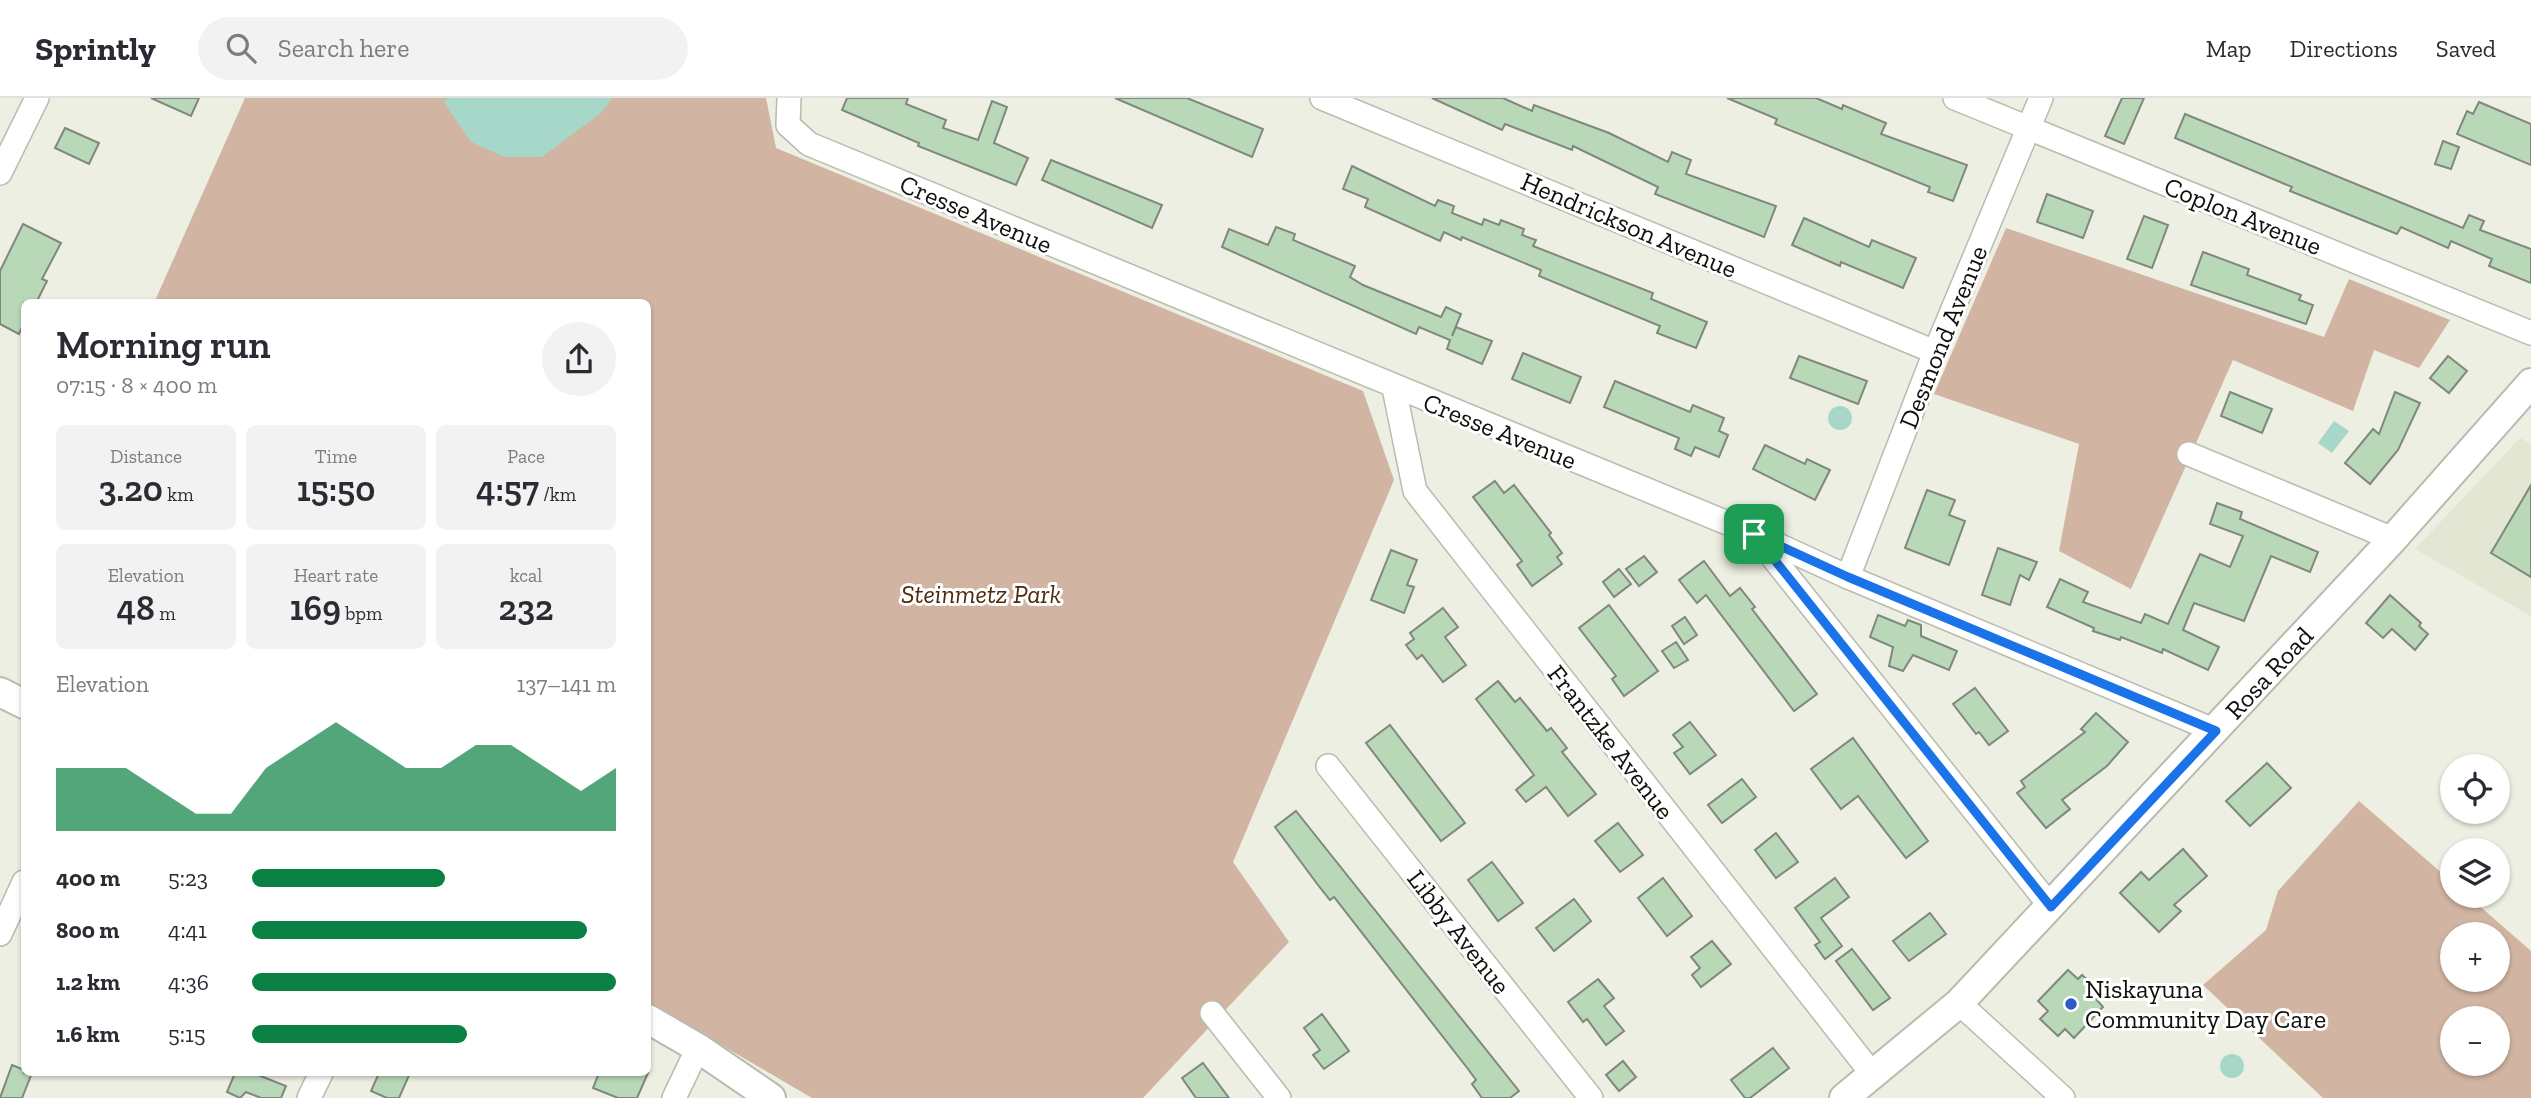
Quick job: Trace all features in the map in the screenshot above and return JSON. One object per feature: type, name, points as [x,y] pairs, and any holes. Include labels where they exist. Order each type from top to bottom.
[{"type":"street","points":[[0,173],[37,98]]},
{"type":"street","name":"Cresse Avenue","points":[[789,98],[788,125],[809,144],[1394,388],[1754,534],[1848,577],[2216,731]]},
{"type":"street","name":"Hendrickson Avenue","points":[[1322,98],[1935,352]]},
{"type":"street","name":"Coplon Avenue","points":[[1955,98],[2531,333]]},
{"type":"street","name":"Desmond Avenue","points":[[1848,577],[1935,352],[2041,98]]},
{"type":"street","name":"Rosa Road","points":[[1844,1098],[1959,1003],[2216,731],[2393,539],[2531,383]]},
{"type":"street","name":"Frantzke Avenue","points":[[1394,388],[1415,491],[1873,1075]]},
{"type":"street","points":[[2189,454],[2393,539]]},
{"type":"street","points":[[1754,534],[2051,907]]},
{"type":"street","points":[[0,692],[21,702]]},
{"type":"street","name":"Libby Avenue","points":[[1328,766],[1591,1098]]},
{"type":"street","points":[[0,934],[21,888]]},
{"type":"street","points":[[1959,1003],[2063,1098]]},
{"type":"street","points":[[1212,1013],[1279,1098]]},
{"type":"street","points":[[651,1021],[698,1048],[771,1098]]},
{"type":"street","points":[[674,1098],[698,1048]]},
{"type":"street","points":[[309,1098],[320,1076]]},
{"type":"shaded area","points":[[2520,438],[2531,444],[2531,616],[2415,549]]},
{"type":"green space","name":"Steinmetz Park","points":[[245,98],[766,98],[776,148],[1363,391],[1394,480],[1233,862],[1289,942],[1143,1098],[812,1098],[651,1004],[651,299],[156,299]]},
{"type":"green space","points":[[2006,228],[2324,337],[2349,279],[2450,320],[2419,368],[2374,350],[2353,411],[2233,360],[2131,589],[2059,551],[2079,444],[1934,394]]},
{"type":"green space","points":[[2359,801],[2440,872],[2440,908],[2482,908],[2498,922],[2440,922],[2440,992],[2510,992],[2510,933],[2531,951],[2531,1098],[2323,1098],[2203,985],[2266,930],[2278,891]]},
{"type":"water","points":[[448,98],[612,98],[601,113],[542,157],[505,157],[471,142],[444,102]]},
{"type":"water","points":[[1840,406],[1849,409],[1852,418],[1849,427],[1840,430],[1831,427],[1828,418],[1831,409]]},
{"type":"water","points":[[2334,421],[2349,431],[2332,453],[2318,443]]},
{"type":"water","points":[[2232,1054],[2243,1061],[2244,1066],[2237,1077],[2232,1078],[2221,1071],[2220,1066],[2227,1055]]},
{"type":"building","points":[[151,98],[199,98],[191,116]]},
{"type":"building","points":[[847,98],[908,98],[906,104],[946,120],[943,128],[978,140],[992,101],[1007,107],[994,143],[1028,158],[1016,185],[918,146],[919,143],[842,110]]},
{"type":"building","points":[[1115,98],[1187,98],[1263,129],[1252,157]]},
{"type":"building","points":[[1432,98],[1503,98],[1532,111],[1534,105],[1609,133],[1668,162],[1672,152],[1691,160],[1686,174],[1776,206],[1764,237],[1655,194],[1658,187],[1573,146],[1572,150],[1505,124],[1502,130]]},
{"type":"building","points":[[1727,98],[1816,98],[1842,109],[1843,105],[1886,123],[1881,134],[1967,165],[1953,201],[1928,192],[1930,187],[1775,124],[1777,119]]},
{"type":"building","points":[[2122,98],[2144,98],[2124,144],[2105,136]]},
{"type":"building","points":[[2479,102],[2531,124],[2531,165],[2457,134],[2467,111],[2473,114]]},
{"type":"building","points":[[2185,114],[2463,228],[2469,215],[2484,221],[2480,230],[2531,249],[2531,283],[2489,266],[2492,259],[2451,241],[2448,248],[2401,227],[2397,234],[2290,191],[2292,187],[2175,138]]},
{"type":"building","points":[[65,128],[99,143],[89,164],[55,148]]},
{"type":"building","points":[[2443,141],[2459,147],[2451,169],[2435,164]]},
{"type":"building","points":[[1051,160],[1162,205],[1152,228],[1042,180]]},
{"type":"building","points":[[1352,166],[1435,206],[1438,200],[1454,206],[1452,213],[1482,225],[1484,219],[1499,225],[1501,220],[1524,229],[1522,235],[1536,240],[1533,246],[1653,293],[1651,299],[1707,322],[1696,348],[1657,333],[1660,326],[1539,276],[1541,270],[1462,237],[1461,240],[1444,232],[1440,241],[1365,207],[1368,199],[1343,189]]},
{"type":"building","points":[[2047,194],[2093,211],[2083,238],[2037,222]]},
{"type":"building","points":[[2144,216],[2168,225],[2152,268],[2127,259]]},
{"type":"building","points":[[1804,218],[1869,247],[1872,240],[1916,258],[1903,288],[1841,262],[1840,266],[1792,245]]},
{"type":"building","points":[[23,224],[61,243],[42,279],[47,281],[38,299],[21,299],[19,334],[0,324],[0,271]]},
{"type":"building","points":[[1276,227],[1295,234],[1293,240],[1355,266],[1350,277],[1363,285],[1441,317],[1446,307],[1461,314],[1452,336],[1456,327],[1492,341],[1482,364],[1447,349],[1450,340],[1419,327],[1416,334],[1222,247],[1229,229],[1268,245]]},
{"type":"building","points":[[2203,252],[2249,269],[2247,275],[2301,295],[2299,300],[2313,305],[2306,324],[2191,285]]},
{"type":"building","points":[[1523,353],[1581,377],[1570,403],[1512,379]]},
{"type":"building","points":[[1799,356],[1867,381],[1858,404],[1790,378]]},
{"type":"building","points":[[2448,356],[2467,371],[2449,393],[2430,378]]},
{"type":"building","points":[[1615,381],[1690,412],[1693,405],[1724,418],[1719,431],[1728,435],[1719,457],[1695,447],[1691,456],[1675,449],[1679,438],[1604,407]]},
{"type":"building","points":[[2230,392],[2272,409],[2262,433],[2221,416]]},
{"type":"building","points":[[2395,392],[2420,403],[2398,450],[2370,484],[2345,463],[2373,429],[2379,434]]},
{"type":"building","points":[[1765,445],[1805,464],[1807,459],[1830,470],[1815,500],[1753,469]]},
{"type":"building","points":[[1495,481],[1504,493],[1514,485],[1551,533],[1549,535],[1562,553],[1557,557],[1562,564],[1532,586],[1517,565],[1522,561],[1473,497]]},
{"type":"building","points":[[2531,485],[2531,577],[2491,553]]},
{"type":"building","points":[[1927,490],[1955,500],[1949,515],[1965,521],[1949,565],[1905,548]]},
{"type":"building","points":[[2217,503],[2242,512],[2240,519],[2318,552],[2310,572],[2271,556],[2244,621],[2194,603],[2183,630],[2219,647],[2208,670],[2163,649],[2162,653],[2121,637],[2120,640],[2093,631],[2094,628],[2047,607],[2060,579],[2088,592],[2083,602],[2141,623],[2145,614],[2168,624],[2200,554],[2230,567],[2243,536],[2210,524]]},
{"type":"building","points":[[1998,548],[2037,562],[2029,580],[2020,575],[2010,605],[1982,595]]},
{"type":"building","points":[[1391,550],[1417,560],[1407,585],[1414,587],[1404,613],[1371,600]]},
{"type":"building","points":[[1644,556],[1657,572],[1639,586],[1626,569]]},
{"type":"building","points":[[1704,561],[1730,596],[1740,588],[1755,607],[1752,609],[1817,694],[1794,711],[1706,595],[1697,603],[1679,580]]},
{"type":"building","points":[[1619,569],[1631,584],[1614,597],[1603,582]]},
{"type":"building","points":[[2390,595],[2421,623],[2419,626],[2428,634],[2415,650],[2392,629],[2383,638],[2366,623]]},
{"type":"building","points":[[1609,605],[1658,671],[1624,696],[1612,679],[1616,676],[1579,628]]},
{"type":"building","points":[[1443,608],[1458,627],[1445,637],[1466,665],[1443,682],[1422,655],[1417,659],[1406,645],[1414,639],[1410,633]]},
{"type":"building","points":[[1878,615],[1905,626],[1908,620],[1921,625],[1921,636],[1957,651],[1949,670],[1913,655],[1903,671],[1889,666],[1893,647],[1870,637]]},
{"type":"building","points":[[1685,617],[1697,635],[1684,644],[1672,626]]},
{"type":"building","points":[[1676,642],[1688,660],[1674,668],[1662,651]]},
{"type":"building","points":[[1498,681],[1515,702],[1520,698],[1547,731],[1551,728],[1567,748],[1562,752],[1596,794],[1568,816],[1546,787],[1526,802],[1516,790],[1534,775],[1476,699]]},
{"type":"building","points":[[1975,688],[2008,731],[1989,745],[1979,732],[1976,734],[1953,704]]},
{"type":"building","points":[[2096,713],[2128,742],[2107,766],[2062,800],[2070,809],[2046,828],[2017,793],[2025,787],[2021,781],[2085,732],[2081,729]]},
{"type":"building","points":[[1690,722],[1716,755],[1690,774],[1674,753],[1683,747],[1673,735]]},
{"type":"building","points":[[1390,725],[1465,823],[1441,841],[1366,743]]},
{"type":"building","points":[[1853,738],[1928,841],[1906,858],[1858,796],[1841,809],[1811,769]]},
{"type":"building","points":[[2267,763],[2291,788],[2250,826],[2226,801]]},
{"type":"building","points":[[1742,779],[1756,797],[1722,823],[1708,805]]},
{"type":"building","points":[[1296,811],[1519,1091],[1510,1098],[1482,1098],[1472,1084],[1476,1080],[1468,1069],[1334,897],[1330,900],[1318,885],[1275,827]]},
{"type":"building","points":[[1618,823],[1643,855],[1620,872],[1595,841]]},
{"type":"building","points":[[1776,833],[1798,862],[1776,878],[1755,850]]},
{"type":"building","points":[[2183,849],[2207,876],[2174,905],[2181,911],[2159,932],[2120,893],[2141,872],[2149,880]]},
{"type":"building","points":[[1492,862],[1523,903],[1498,921],[1468,880]]},
{"type":"building","points":[[1663,878],[1692,916],[1667,936],[1638,898]]},
{"type":"building","points":[[1835,878],[1849,897],[1821,918],[1842,946],[1825,959],[1815,945],[1820,942],[1795,908]]},
{"type":"building","points":[[1574,899],[1591,921],[1554,951],[1536,928]]},
{"type":"building","points":[[1930,913],[1946,934],[1909,961],[1893,941]]},
{"type":"building","points":[[1712,941],[1731,964],[1701,987],[1692,975],[1700,968],[1691,957]]},
{"type":"building","points":[[1852,949],[1890,998],[1873,1010],[1836,961]]},
{"type":"building","name":"Niskayuna Community Day Care","points":[[2068,970],[2078,979],[2082,975],[2102,993],[2096,999],[2103,1007],[2074,1038],[2065,1029],[2058,1036],[2040,1019],[2048,1011],[2038,1001]]},
{"type":"building","points":[[1598,979],[1614,998],[1604,1006],[1624,1031],[1606,1045],[1587,1019],[1583,1022],[1568,1002]]},
{"type":"building","points":[[1322,1014],[1349,1051],[1324,1069],[1313,1055],[1320,1050],[1304,1028]]},
{"type":"building","points":[[1773,1048],[1789,1068],[1750,1098],[1745,1098],[1731,1080]]},
{"type":"building","points":[[1623,1061],[1636,1077],[1619,1091],[1606,1075]]},
{"type":"building","points":[[1203,1063],[1229,1098],[1196,1098],[1182,1078]]},
{"type":"building","points":[[12,1065],[21,1069],[21,1076],[31,1076],[22,1098],[0,1098]]},
{"type":"building","points":[[234,1076],[261,1076],[286,1086],[281,1098],[261,1098],[246,1092],[240,1098],[227,1092]]},
{"type":"building","points":[[378,1076],[409,1076],[399,1098],[387,1098],[371,1091]]},
{"type":"building","points":[[598,1076],[647,1076],[637,1098],[618,1098],[593,1088]]},
{"type":"place","name":"Niskayuna Community Day Care","points":[[2071,1004]]},
{"type":"route","points":[[1754,534],[1848,577],[2216,731],[2051,907],[1754,534]]}]
